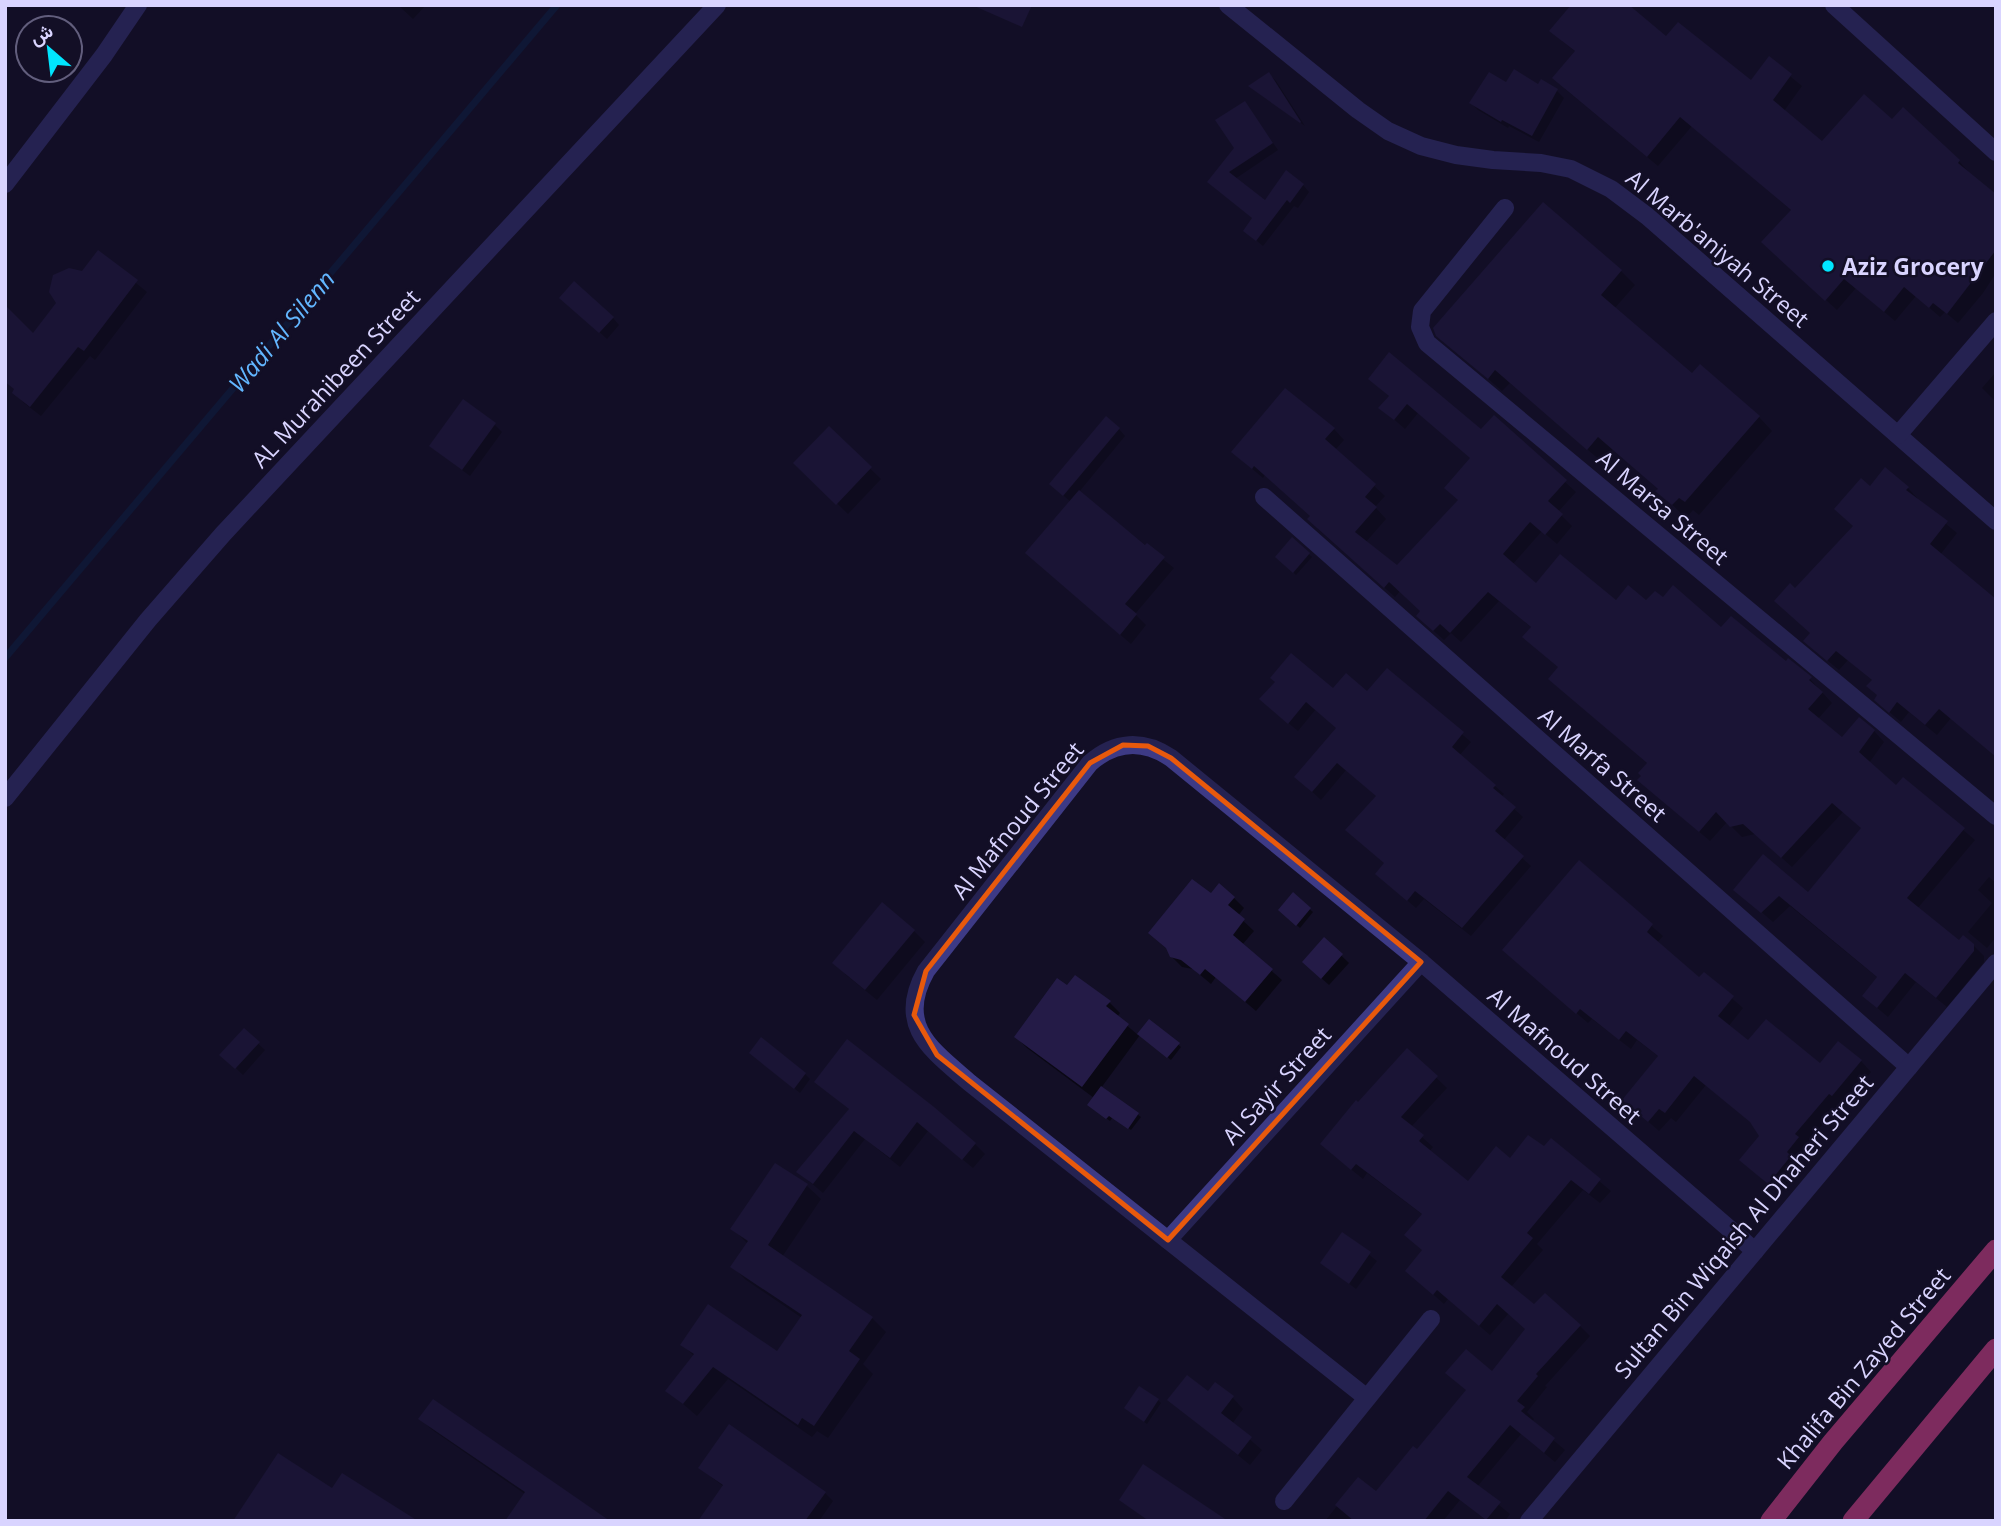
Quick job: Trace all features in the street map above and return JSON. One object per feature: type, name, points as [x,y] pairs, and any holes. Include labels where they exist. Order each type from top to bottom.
[{"type":"highway","name":"Khalifa Bin Zayed Street","points":[[1771,1521],[1833,1442],[1996,1250]]},
{"type":"highway","points":[[1853,1521],[1996,1349]]},
{"type":"street","points":[[5,184],[104,55],[138,5]]},
{"type":"street","name":"AL Murahibeen Street","points":[[5,798],[148,621],[223,534],[717,5]]},
{"type":"street","name":"Al Marb'aniyah Street","points":[[1228,5],[1388,131],[1421,146],[1456,155],[1541,163],[1571,169],[1611,189],[1647,216],[1996,521]]},
{"type":"street","points":[[1833,5],[1996,152]]},
{"type":"street","name":"Al Marsa Street","points":[[1505,208],[1422,311],[1420,327],[1427,343],[1996,816]]},
{"type":"street","points":[[1898,435],[1996,321]]},
{"type":"street","name":"Al Marfa Street","points":[[1264,497],[1909,1067]]},
{"type":"street","name":"Al Mafnoud Street","points":[[1367,1398],[937,1055],[926,1044],[918,1030],[914,1000],[926,971],[1090,763],[1100,754],[1123,745],[1148,746],[1160,751],[1420,962],[1755,1251]]},
{"type":"street","name":"Al Sayir Street","points":[[1168,1240],[1420,962]]},
{"type":"street","name":"Sultan Bin Wiqaish Al Dhaheri Street","points":[[1529,1521],[1996,963]]},
{"type":"street","points":[[1284,1501],[1431,1319]]},
{"type":"highlighted area","points":[[1123,745],[1148,746],[1171,758],[1421,962],[1168,1240],[937,1055],[914,1015],[926,971],[1090,763]]},
{"type":"building","points":[[972,5],[1032,5],[1022,27]]},
{"type":"building","points":[[1571,5],[1629,5],[1666,36],[1678,22],[1751,80],[1769,56],[1792,74],[1773,100],[1822,141],[1864,94],[1892,119],[1903,107],[1960,160],[1958,163],[1996,194],[1996,250],[1947,314],[1933,303],[1929,308],[1904,287],[1884,312],[1844,279],[1825,301],[1761,242],[1791,210],[1680,117],[1647,157],[1552,78],[1575,51],[1549,31]]},
{"type":"building","points":[[1514,69],[1538,84],[1541,79],[1558,89],[1532,136],[1469,103],[1489,72],[1506,82]]},
{"type":"building","points":[[1269,72],[1301,122],[1300,123],[1248,86]]},
{"type":"building","points":[[1245,101],[1273,143],[1229,172],[1265,200],[1286,170],[1304,184],[1290,203],[1287,200],[1256,241],[1243,231],[1252,218],[1207,182],[1234,148],[1215,120]]},
{"type":"building","points":[[1543,202],[1622,270],[1601,295],[1692,373],[1700,364],[1760,416],[1685,502],[1679,498],[1672,505],[1655,491],[1658,489],[1598,437],[1587,450],[1495,370],[1488,379],[1436,336],[1433,328]]},
{"type":"building","points":[[98,250],[138,280],[84,351],[78,347],[30,407],[12,393],[14,389],[5,382],[5,305],[33,333],[56,303],[49,292],[53,275],[69,268],[82,271]]},
{"type":"building","points":[[574,281],[614,317],[599,333],[559,298]]},
{"type":"building","points":[[1389,352],[1481,429],[1494,415],[1567,480],[1548,501],[1563,514],[1545,535],[1530,522],[1503,554],[1536,583],[1560,554],[1616,600],[1628,585],[1646,600],[1655,591],[1663,597],[1673,585],[1721,627],[1731,616],[1786,661],[1788,658],[1812,677],[1809,680],[1823,692],[1808,709],[1842,737],[1859,717],[1875,730],[1859,752],[1896,785],[1903,777],[1965,828],[1907,898],[1959,940],[1963,935],[1974,944],[1974,951],[1936,998],[1905,973],[1877,1008],[1862,996],[1877,977],[1779,896],[1761,913],[1733,890],[1763,854],[1808,892],[1861,828],[1832,803],[1781,858],[1743,824],[1730,827],[1716,812],[1699,832],[1637,780],[1641,776],[1638,773],[1647,763],[1548,679],[1558,667],[1522,637],[1531,627],[1488,592],[1450,633],[1440,624],[1433,631],[1416,616],[1420,611],[1389,582],[1384,588],[1307,519],[1310,516],[1254,466],[1252,469],[1231,452],[1285,388],[1335,428],[1325,439],[1376,484],[1365,497],[1377,507],[1355,532],[1397,565],[1458,500],[1444,488],[1470,458],[1407,404],[1394,420],[1378,408],[1389,396],[1368,379]]},
{"type":"building","points":[[463,399],[496,423],[462,470],[429,446]]},
{"type":"building","points":[[1106,416],[1120,428],[1063,496],[1049,484]]},
{"type":"building","points":[[829,426],[872,467],[836,505],[793,463]]},
{"type":"building","points":[[1885,467],[1909,487],[1906,490],[1948,521],[1930,544],[1996,599],[1996,757],[1939,709],[1925,725],[1897,702],[1889,713],[1874,700],[1877,695],[1866,686],[1872,680],[1836,651],[1827,661],[1803,641],[1810,633],[1774,601],[1790,583],[1795,588],[1853,526],[1834,509],[1861,478],[1870,486]]},
{"type":"building","points":[[1079,490],[1145,545],[1147,543],[1165,557],[1125,604],[1137,614],[1120,635],[1025,553]]},
{"type":"building","points":[[1292,537],[1310,553],[1293,573],[1275,557]]},
{"type":"building","points":[[1291,653],[1333,688],[1346,673],[1367,691],[1387,668],[1464,732],[1452,747],[1496,785],[1493,788],[1516,807],[1495,831],[1524,856],[1462,928],[1415,891],[1407,901],[1375,874],[1384,863],[1345,830],[1376,796],[1337,763],[1312,792],[1294,777],[1336,728],[1306,702],[1288,724],[1259,699],[1275,682],[1270,678]]},
{"type":"building","points":[[1579,860],[1653,924],[1647,932],[1699,977],[1704,972],[1734,996],[1718,1016],[1748,1040],[1766,1019],[1820,1063],[1838,1041],[1862,1060],[1795,1134],[1799,1137],[1787,1152],[1791,1156],[1768,1184],[1739,1160],[1759,1136],[1750,1122],[1694,1076],[1665,1113],[1659,1109],[1648,1122],[1622,1100],[1658,1056],[1626,1031],[1619,1040],[1580,1009],[1576,1014],[1502,950]]},
{"type":"building","points":[[1192,879],[1211,893],[1219,883],[1235,897],[1228,905],[1245,919],[1233,935],[1273,969],[1245,1002],[1205,969],[1200,975],[1181,960],[1170,957],[1166,948],[1148,933]]},
{"type":"building","points":[[1293,892],[1311,908],[1296,926],[1278,910]]},
{"type":"building","points":[[882,902],[915,930],[865,990],[832,963]]},
{"type":"building","points":[[1324,937],[1343,954],[1321,979],[1302,962]]},
{"type":"building","points":[[1075,975],[1111,1001],[1106,1006],[1129,1024],[1082,1087],[1014,1037],[1057,978],[1067,985]]},
{"type":"building","points":[[1149,1019],[1180,1043],[1167,1058],[1137,1034]]},
{"type":"building","points":[[244,1028],[260,1042],[235,1069],[219,1055]]},
{"type":"building","points":[[761,1037],[806,1073],[794,1089],[749,1053]]},
{"type":"building","points":[[847,1039],[976,1143],[962,1160],[917,1122],[890,1158],[854,1131],[813,1184],[796,1172],[849,1109],[814,1082]]},
{"type":"building","points":[[1407,1048],[1438,1076],[1401,1117],[1424,1135],[1419,1141],[1468,1181],[1496,1146],[1510,1158],[1528,1135],[1544,1146],[1551,1138],[1601,1179],[1589,1194],[1571,1180],[1527,1233],[1533,1238],[1501,1277],[1534,1304],[1545,1293],[1581,1325],[1536,1374],[1538,1376],[1517,1401],[1525,1407],[1521,1411],[1555,1438],[1544,1453],[1510,1425],[1467,1477],[1501,1502],[1486,1520],[1448,1491],[1424,1521],[1354,1521],[1335,1505],[1358,1477],[1376,1491],[1413,1446],[1417,1449],[1466,1390],[1445,1373],[1466,1349],[1492,1371],[1525,1329],[1497,1304],[1479,1326],[1437,1290],[1433,1295],[1405,1271],[1422,1250],[1404,1235],[1422,1214],[1356,1164],[1351,1170],[1320,1144],[1356,1100],[1358,1102]]},
{"type":"building","points":[[1101,1086],[1139,1113],[1128,1129],[1109,1116],[1106,1119],[1087,1105]]},
{"type":"building","points":[[775,1163],[808,1184],[768,1245],[873,1317],[849,1351],[860,1359],[814,1426],[802,1418],[798,1425],[713,1367],[683,1404],[665,1391],[694,1354],[680,1345],[708,1304],[777,1351],[802,1315],[730,1267],[748,1241],[730,1229]]},
{"type":"building","points":[[1342,1232],[1371,1252],[1349,1284],[1320,1263]]},
{"type":"building","points":[[1187,1375],[1208,1391],[1215,1382],[1234,1396],[1221,1413],[1252,1437],[1238,1455],[1167,1400]]},
{"type":"building","points":[[1139,1386],[1159,1399],[1144,1422],[1124,1408]]},
{"type":"building","points":[[433,1399],[610,1521],[505,1521],[525,1492],[418,1419]]},
{"type":"building","points":[[729,1424],[826,1492],[805,1521],[698,1521],[723,1485],[698,1468]]},
{"type":"building","points":[[278,1453],[332,1488],[342,1473],[418,1521],[233,1521]]},
{"type":"building","points":[[1143,1464],[1228,1521],[1149,1521],[1119,1500]]},
{"type":"waterway","name":"Wadi Al Silenn","points":[[5,658],[557,5]]},
{"type":"place","name":"Aziz Grocery","points":[[1828,266]]}]
